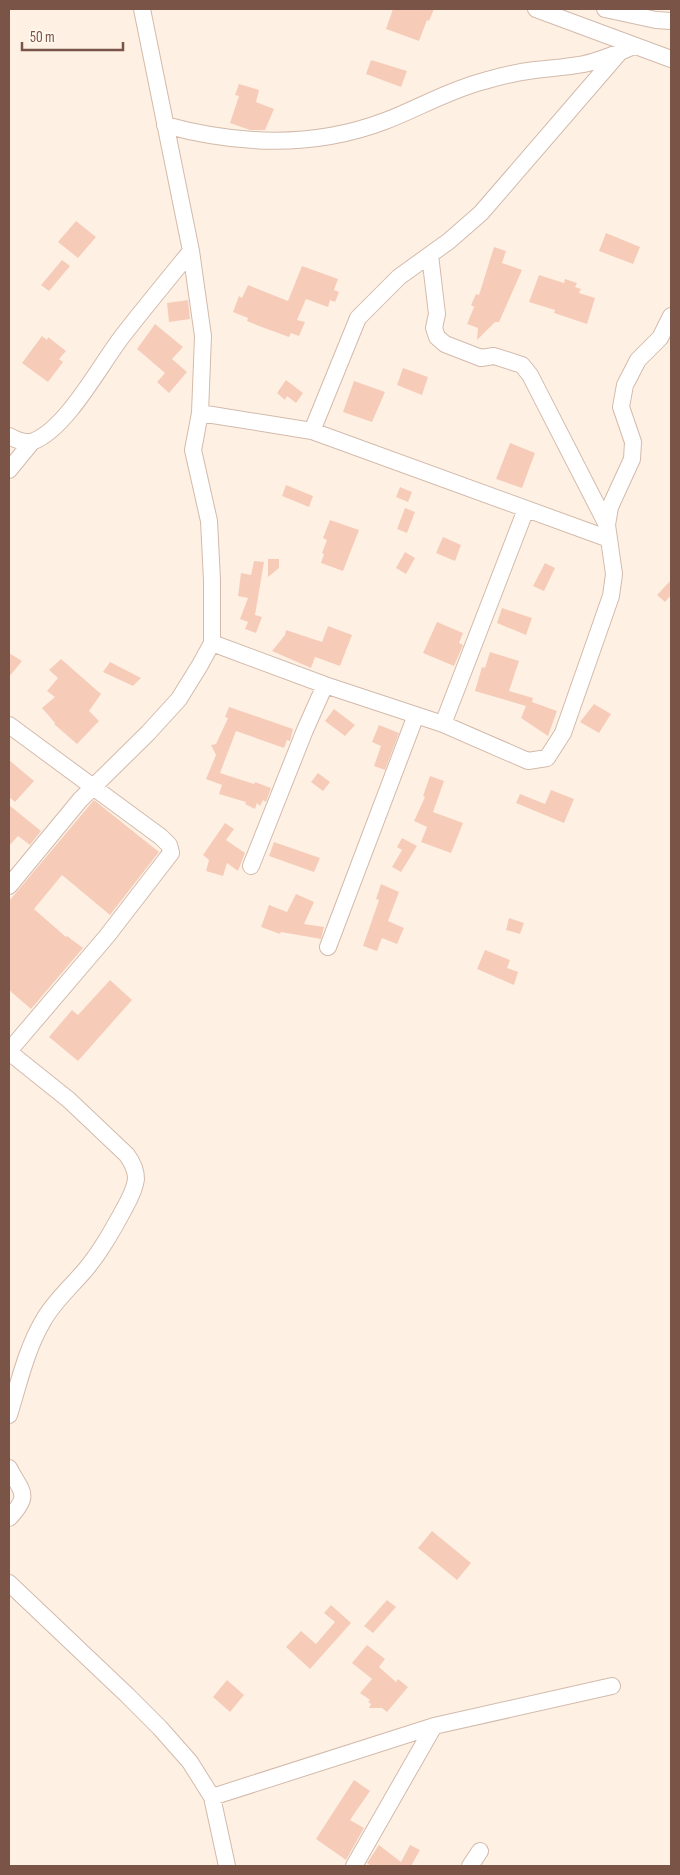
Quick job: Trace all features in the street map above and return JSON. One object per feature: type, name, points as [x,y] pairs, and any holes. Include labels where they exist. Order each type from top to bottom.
[{"type":"street","points":[[9,886],[80,800],[148,734],[179,699],[212,643],[212,580],[209,521],[193,450],[200,413],[204,336],[191,251],[142,9]]},
{"type":"street","points":[[536,9],[561,12],[634,46],[671,59]]},
{"type":"street","points":[[604,9],[656,20],[671,21]]},
{"type":"street","points":[[165,125],[216,137],[242,140],[267,141],[318,138],[384,122],[443,95],[482,81],[536,70],[578,65],[619,53],[634,46]]},
{"type":"street","points":[[312,431],[358,318],[399,277],[467,226],[488,206],[619,53]]},
{"type":"street","points":[[9,470],[32,442],[49,432],[68,412],[123,335],[191,251]]},
{"type":"street","points":[[430,255],[437,314],[434,328],[437,337],[445,344],[481,358],[494,356],[522,365],[530,375],[608,532]]},
{"type":"street","points":[[212,643],[443,724],[528,761],[546,758],[563,733],[611,596],[614,574],[608,532],[610,507],[632,459],[633,442],[620,407],[625,385],[638,360],[660,338],[671,316]]},
{"type":"street","points":[[200,413],[312,431],[526,509],[608,532]]},
{"type":"street","points":[[9,436],[19,442],[32,442]]},
{"type":"street","points":[[443,724],[526,509]]},
{"type":"street","points":[[251,866],[304,730],[325,684]]},
{"type":"street","points":[[328,947],[416,715]]},
{"type":"street","points":[[9,725],[161,837],[169,845],[171,853],[107,936],[9,1051],[69,1100],[127,1155],[134,1166],[136,1180],[125,1207],[102,1246],[70,1287],[52,1306],[41,1324],[25,1362],[9,1414]]},
{"type":"street","points":[[9,1468],[20,1484],[22,1494],[19,1508],[9,1518]]},
{"type":"street","points":[[9,1583],[160,1728],[190,1762],[212,1797],[227,1866]]},
{"type":"street","points":[[212,1797],[434,1726],[612,1686]]},
{"type":"street","points":[[354,1866],[434,1726]]},
{"type":"street","points":[[470,1866],[480,1851]]},
{"type":"building","points":[[393,9],[434,9],[429,21],[427,20],[419,41],[386,29]]},
{"type":"building","points":[[371,60],[407,71],[401,87],[366,74]]},
{"type":"building","points":[[239,84],[259,90],[256,102],[274,109],[265,130],[250,130],[230,123],[239,96],[235,95]]},
{"type":"building","points":[[76,221],[96,237],[78,258],[58,242]]},
{"type":"building","points":[[606,233],[640,247],[633,264],[599,251]]},
{"type":"building","points":[[494,247],[506,251],[502,263],[522,270],[499,322],[495,322],[477,340],[478,328],[467,324],[474,307],[471,305],[476,294],[479,295]]},
{"type":"building","points":[[62,260],[70,266],[49,291],[41,285]]},
{"type":"building","points":[[302,266],[338,279],[334,290],[339,292],[335,302],[330,300],[328,307],[306,299],[297,320],[305,322],[299,336],[291,333],[289,337],[247,321],[248,318],[233,312],[239,296],[242,298],[248,285],[288,301]]},
{"type":"building","points":[[539,275],[564,283],[565,279],[577,283],[575,287],[581,289],[579,293],[595,298],[587,324],[554,313],[555,310],[529,302]]},
{"type":"building","points":[[188,300],[190,319],[169,322],[167,303]]},
{"type":"building","points":[[155,324],[183,347],[172,359],[187,372],[169,393],[157,382],[165,373],[137,349]]},
{"type":"building","points":[[42,336],[47,340],[48,337],[66,351],[59,359],[63,362],[48,382],[22,363]]},
{"type":"building","points":[[403,368],[428,377],[422,395],[397,385]]},
{"type":"building","points":[[286,380],[303,393],[296,403],[287,396],[285,400],[277,393]]},
{"type":"building","points":[[354,381],[385,392],[372,422],[343,412]]},
{"type":"building","points":[[510,443],[535,453],[522,488],[496,479]]},
{"type":"building","points":[[286,485],[313,496],[309,507],[282,496]]},
{"type":"building","points":[[400,487],[412,492],[408,502],[396,497]]},
{"type":"building","points":[[405,508],[415,512],[407,533],[397,529]]},
{"type":"building","points":[[330,520],[359,530],[343,571],[321,563],[324,554],[322,553],[327,540],[323,538]]},
{"type":"building","points":[[443,537],[461,545],[455,561],[436,553]]},
{"type":"building","points":[[405,552],[415,558],[406,574],[396,568]]},
{"type":"building","points":[[268,559],[279,559],[279,568],[268,577]]},
{"type":"building","points":[[254,561],[264,562],[255,615],[262,617],[256,633],[245,629],[248,622],[240,619],[248,598],[238,596],[241,573],[251,575]]},
{"type":"building","points":[[545,563],[555,568],[544,591],[533,586]]},
{"type":"building","points":[[671,580],[671,595],[665,602],[657,595]]},
{"type":"building","points":[[502,608],[532,618],[526,635],[497,623]]},
{"type":"building","points":[[437,622],[463,633],[459,643],[463,645],[454,666],[423,653]]},
{"type":"building","points":[[328,626],[352,635],[340,666],[315,657],[311,668],[272,651],[285,635],[286,630],[322,642]]},
{"type":"building","points":[[490,652],[519,661],[509,691],[533,698],[532,702],[557,711],[548,736],[521,718],[526,706],[475,691],[482,667],[485,668]]},
{"type":"building","points":[[9,653],[22,661],[9,677]]},
{"type":"building","points":[[61,659],[101,694],[89,711],[99,721],[77,744],[54,724],[42,708],[55,697],[47,691],[58,678],[49,670]]},
{"type":"building","points":[[110,662],[141,678],[133,686],[103,672]]},
{"type":"building","points":[[594,704],[611,714],[599,733],[580,722]]},
{"type":"building","points":[[229,707],[293,729],[290,741],[287,740],[284,748],[236,731],[220,773],[271,788],[266,802],[263,800],[260,806],[257,803],[255,809],[245,804],[246,802],[219,794],[222,785],[206,779],[216,755],[211,745],[216,744],[228,718],[225,717]]},
{"type":"building","points":[[334,709],[355,725],[345,736],[325,721]]},
{"type":"building","points":[[379,725],[399,733],[385,770],[374,766],[381,746],[372,742]]},
{"type":"building","points":[[9,760],[34,781],[15,802],[9,797]]},
{"type":"building","points":[[318,773],[330,782],[323,791],[311,782]]},
{"type":"building","points":[[430,776],[444,781],[433,812],[463,823],[451,853],[421,842],[427,827],[414,821],[425,797],[423,796]]},
{"type":"building","points":[[551,790],[574,799],[564,823],[516,803],[520,794],[545,804]]},
{"type":"building","points":[[94,800],[159,852],[110,915],[62,875],[34,909],[66,937],[83,948],[31,1009],[9,990],[9,901]]},
{"type":"building","points":[[9,805],[41,831],[30,845],[18,836],[9,846]]},
{"type":"building","points":[[225,823],[234,829],[226,840],[245,853],[238,871],[227,863],[223,876],[206,871],[209,860],[203,855]]},
{"type":"building","points":[[402,838],[417,846],[401,872],[392,867],[402,850],[397,847]]},
{"type":"building","points":[[274,842],[320,858],[314,872],[269,856]]},
{"type":"building","points":[[381,884],[399,892],[388,921],[404,928],[397,944],[382,938],[377,951],[363,946],[379,900],[376,899]]},
{"type":"building","points":[[296,894],[314,902],[304,924],[324,927],[321,939],[281,932],[280,934],[261,927],[269,905],[287,912]]},
{"type":"building","points":[[509,918],[524,923],[520,934],[506,930]]},
{"type":"building","points":[[485,950],[510,960],[507,968],[518,972],[514,985],[477,969]]},
{"type":"building","points":[[110,980],[132,1000],[78,1061],[49,1037],[72,1010],[78,1015]]},
{"type":"building","points":[[432,1531],[471,1563],[457,1580],[418,1548]]},
{"type":"building","points":[[387,1600],[396,1607],[373,1633],[364,1626]]},
{"type":"building","points":[[331,1605],[351,1623],[310,1669],[286,1647],[301,1631],[316,1644],[335,1622],[324,1613]]},
{"type":"building","points":[[367,1645],[385,1659],[379,1667],[396,1682],[398,1679],[408,1687],[387,1712],[382,1708],[369,1708],[371,1704],[368,1702],[370,1700],[360,1693],[372,1679],[352,1663]]},
{"type":"building","points":[[227,1680],[244,1695],[230,1712],[213,1697]]},
{"type":"building","points":[[354,1780],[370,1791],[350,1820],[364,1828],[346,1860],[316,1839]]},
{"type":"building","points":[[379,1845],[401,1862],[410,1845],[420,1850],[411,1866],[371,1866],[367,1863]]}]
